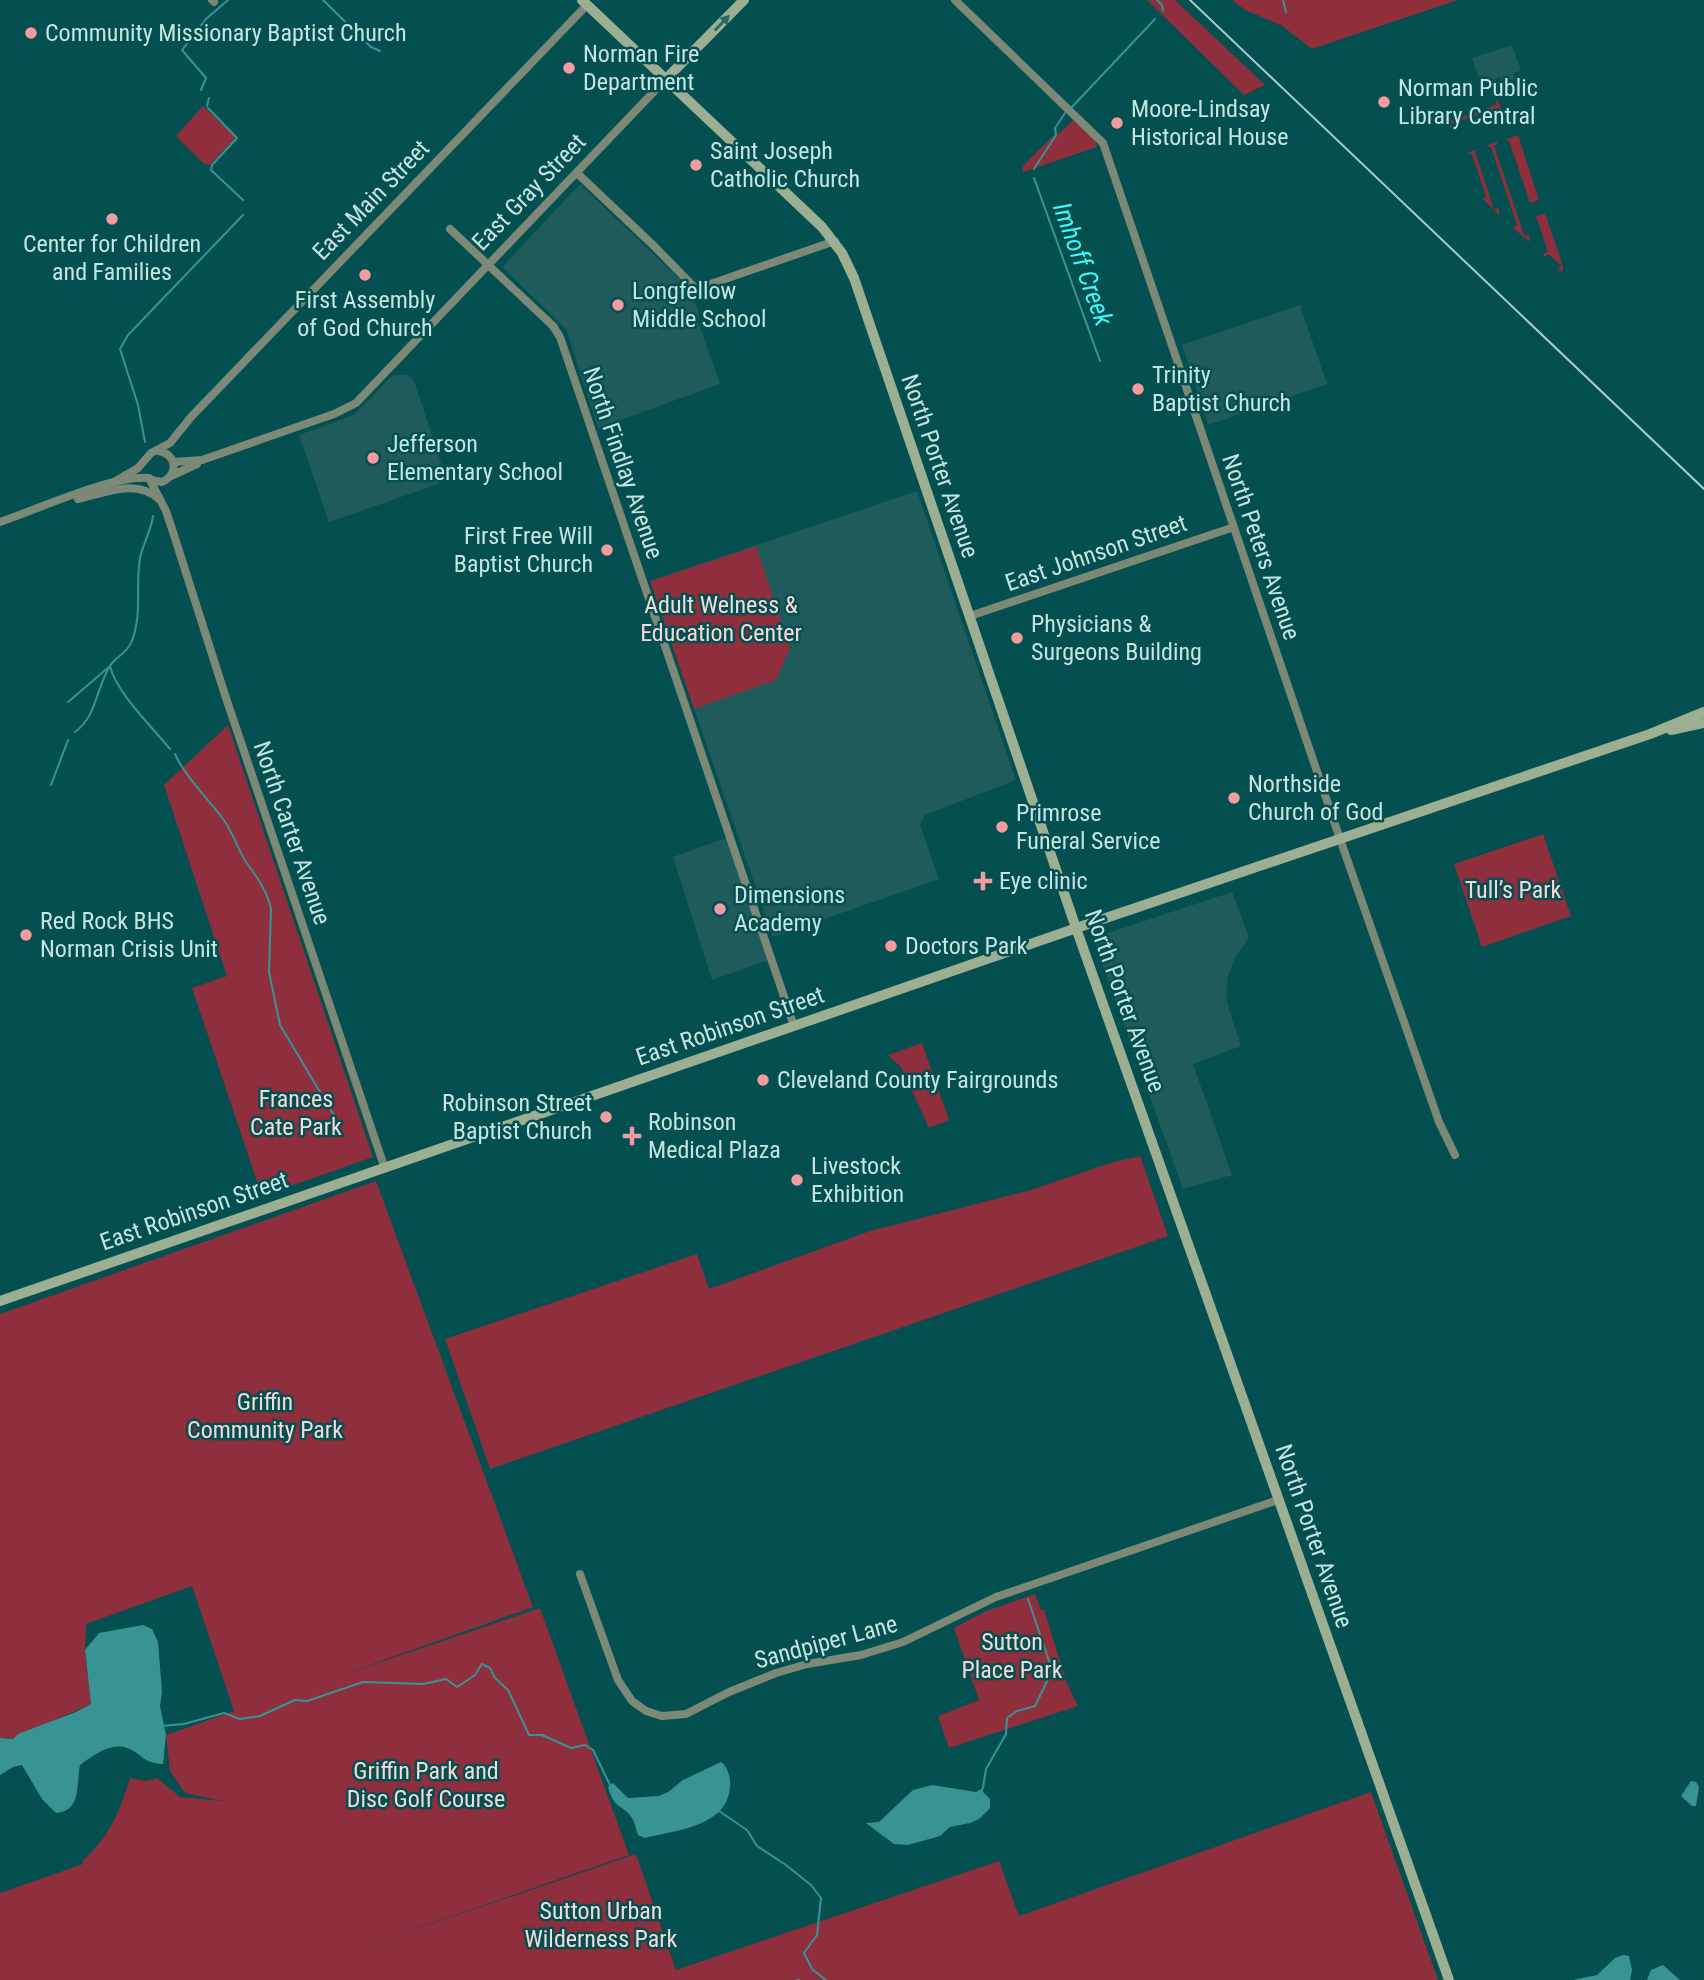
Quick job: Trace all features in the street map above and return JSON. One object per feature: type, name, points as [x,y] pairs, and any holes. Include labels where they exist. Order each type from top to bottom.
[{"type":"main road","name":"East Gray Street","points":[[665,80],[744,0]]},
{"type":"main road","name":"North Porter Avenue","points":[[587,2],[835,241],[863,301],[1076,928],[1449,1980]]},
{"type":"main road","points":[[1650,734],[1704,712]]},
{"type":"main road","points":[[1650,734],[1704,723]]},
{"type":"main road","name":"East Robinson Street","points":[[0,1301],[1076,928],[1650,734]]},
{"type":"street","name":"North Peters Avenue","points":[[955,0],[1103,143],[1340,839],[1439,1122],[1455,1155]]},
{"type":"street","name":"East Main Street","points":[[156,451],[170,443],[587,2]]},
{"type":"street","name":"East Gray Street","points":[[202,460],[344,411],[360,399],[665,80]]},
{"type":"street","points":[[577,173],[696,289],[835,241]]},
{"type":"street","name":"North Findlay Avenue","points":[[450,229],[553,326],[560,337],[794,1026]]},
{"type":"street","name":"East Main Street","points":[[173,460],[181,430]]},
{"type":"street","points":[[114,482],[144,463],[148,455],[156,451],[162,451],[173,460],[202,460]]},
{"type":"street","points":[[169,478],[174,471],[173,460]]},
{"type":"street","points":[[0,522],[114,482],[134,478],[156,482],[202,460]]},
{"type":"street","points":[[144,463],[145,473],[150,479]]},
{"type":"street","name":"North Carter Avenue","points":[[164,507],[164,488],[169,478]]},
{"type":"street","name":"North Carter Avenue","points":[[150,479],[164,507],[384,1167]]},
{"type":"street","points":[[41,508],[128,488],[148,492],[164,507]]},
{"type":"street","name":"East Johnson Street","points":[[970,616],[1234,527]]},
{"type":"street","name":"Sandpiper Lane","points":[[580,1574],[618,1680],[626,1694],[646,1711],[662,1716],[679,1715],[776,1673],[807,1664],[861,1655],[904,1642],[996,1597],[1278,1500]]},
{"type":"shaded area","points":[[1512,45],[1521,71],[1513,73],[1515,79],[1503,82],[1500,77],[1481,84],[1472,58]]},
{"type":"shaded area","name":"Longfellow Middle School","points":[[580,184],[690,289],[720,384],[598,428],[566,329],[502,267]]},
{"type":"shaded area","points":[[1300,305],[1327,384],[1208,425],[1182,345]]},
{"type":"shaded area","name":"Jefferson Elementary School","points":[[393,375],[408,375],[414,381],[447,481],[329,522],[299,435],[354,415]]},
{"type":"shaded area","points":[[917,491],[1016,780],[925,815],[920,825],[939,879],[773,937],[650,581]]},
{"type":"shaded area","name":"Dimensions Academy","points":[[729,837],[768,960],[712,980],[673,857]]},
{"type":"shaded area","points":[[1232,892],[1249,937],[1234,960],[1228,976],[1226,995],[1241,1046],[1193,1064],[1232,1175],[1183,1189],[1093,938]]},
{"type":"shaded area","points":[[143,1625],[152,1629],[158,1642],[162,1692],[160,1706],[166,1735],[163,1764],[150,1762],[132,1750],[121,1747],[102,1751],[80,1765],[74,1802],[64,1811],[56,1813],[42,1799],[22,1765],[0,1775],[0,1738],[13,1739],[18,1734],[91,1704],[85,1650],[99,1633]]},
{"type":"shaded area","points":[[721,1762],[727,1770],[730,1784],[727,1800],[720,1811],[710,1819],[685,1829],[645,1838],[638,1835],[632,1818],[613,1800],[608,1787],[613,1783],[628,1798],[659,1796],[683,1780]]},
{"type":"shaded area","points":[[1691,1781],[1696,1782],[1699,1787],[1696,1806],[1692,1806],[1681,1796]]},
{"type":"shaded area","points":[[932,1785],[976,1792],[983,1788],[983,1792],[990,1799],[990,1808],[979,1819],[950,1827],[940,1836],[908,1845],[894,1844],[866,1823],[879,1822],[913,1790]]},
{"type":"shaded area","points":[[1629,1956],[1632,1970],[1630,1980],[1573,1980],[1597,1975],[1615,1958]]},
{"type":"shaded area","points":[[1663,1965],[1680,1980],[1647,1980],[1651,1970]]},
{"type":"green space","points":[[1147,0],[1175,0],[1265,85],[1244,95]]},
{"type":"green space","points":[[1232,0],[1458,0],[1312,49],[1281,25],[1245,10]]},
{"type":"green space","points":[[1496,100],[1499,101],[1499,112],[1497,109],[1451,124],[1452,129],[1444,122],[1445,118],[1448,121],[1496,105]]},
{"type":"green space","points":[[203,106],[236,137],[210,165],[203,163],[176,136]]},
{"type":"green space","points":[[1073,120],[1095,140],[1097,147],[1023,172],[1023,166]]},
{"type":"green space","points":[[1518,135],[1539,200],[1530,203],[1509,141],[1504,140]]},
{"type":"green space","points":[[1497,142],[1494,146],[1524,235],[1529,235],[1530,242],[1513,228],[1517,225],[1491,147],[1485,146]]},
{"type":"green space","points":[[1479,149],[1475,152],[1494,209],[1499,208],[1499,215],[1483,199],[1486,196],[1472,154],[1467,153]]},
{"type":"green space","points":[[1545,213],[1563,266],[1562,272],[1558,270],[1561,265],[1548,254],[1544,257],[1543,254],[1548,252],[1536,216]]},
{"type":"green space","name":"Adult Welness & Education Center","points":[[756,546],[790,648],[776,680],[694,709],[650,581]]},
{"type":"green space","name":"Frances Cate Park","points":[[228,725],[373,1157],[262,1196],[192,988],[227,976],[164,785]]},
{"type":"green space","name":"Tull’s Park","points":[[1543,834],[1571,916],[1482,947],[1454,864]]},
{"type":"green space","points":[[922,1043],[949,1120],[929,1128],[901,1067],[888,1055]]},
{"type":"green space","points":[[1140,1156],[1168,1236],[490,1469],[445,1339],[697,1254],[709,1289],[870,1231],[1031,1190],[1113,1162]]},
{"type":"green space","points":[[376,1181],[533,1607],[336,1677],[540,1608],[629,1855],[340,1955],[636,1854],[676,1970],[999,1861],[1019,1916],[1371,1792],[1438,1980],[0,1980],[0,1893],[83,1864],[82,1861],[99,1843],[112,1823],[130,1778],[147,1781],[157,1778],[180,1797],[222,1801],[185,1793],[170,1771],[166,1735],[234,1711],[192,1586],[86,1624],[85,1654],[91,1704],[13,1739],[0,1738],[0,1314]]},
{"type":"green space","name":"Sutton Place Park","points":[[1035,1594],[1041,1610],[1044,1609],[1066,1681],[1078,1706],[949,1748],[938,1716],[979,1700],[954,1628],[986,1611]]},
{"type":"waterway","points":[[201,90],[206,78],[182,50],[206,19],[228,0]]},
{"type":"waterway","points":[[323,0],[371,47],[380,51]]},
{"type":"waterway","name":"Imhoff Creek","points":[[1157,0],[1163,11]]},
{"type":"waterway","points":[[1283,0],[1286,12]]},
{"type":"waterway","name":"Imhoff Creek","points":[[1072,107],[1155,19]]},
{"type":"waterway","points":[[207,106],[209,98]]},
{"type":"waterway","points":[[208,108],[237,138],[212,165],[211,170],[243,200]]},
{"type":"waterway","name":"Imhoff Creek","points":[[1034,169],[1056,135],[1055,128],[1065,113]]},
{"type":"waterway","name":"Imhoff Creek","points":[[1034,178],[1100,361]]},
{"type":"waterway","points":[[145,442],[138,405],[120,349],[128,335],[243,215]]},
{"type":"waterway","points":[[75,732],[88,718],[105,674],[127,650],[135,632],[140,558],[153,516]]},
{"type":"waterway","points":[[68,702],[110,666],[119,687],[170,749]]},
{"type":"waterway","points":[[51,785],[68,740]]},
{"type":"waterway","points":[[175,754],[190,779],[226,824],[267,896],[271,909],[269,972],[280,1025],[335,1117]]},
{"type":"waterway","points":[[983,1788],[986,1769],[1006,1734],[1007,1718],[1017,1711],[1035,1706],[1050,1675],[1050,1664],[1028,1599]]},
{"type":"waterway","points":[[161,1726],[184,1724],[224,1713],[240,1719],[260,1716],[295,1700],[307,1701],[363,1682],[423,1684],[446,1679],[457,1687],[475,1675],[482,1664],[490,1668],[495,1678],[508,1690],[529,1735],[542,1735],[571,1748],[585,1745],[593,1750],[611,1787]]},
{"type":"waterway","points":[[719,1811],[747,1830],[757,1846],[811,1885],[821,1898],[817,1935],[804,1953],[812,1969],[826,1980]]},
{"type":"railway","points":[[1190,0],[1704,489]]},
{"type":"place","name":"Community Missionary Baptist Church","points":[[31,33]]},
{"type":"place","name":"Norman Fire Department","points":[[569,68]]},
{"type":"place","name":"Norman Public Library Central","points":[[1384,102]]},
{"type":"place","name":"Moore-Lindsay Historical House","points":[[1117,123]]},
{"type":"place","name":"Saint Joseph Catholic Church","points":[[696,165]]},
{"type":"place","name":"Center for Children and Families","points":[[112,219]]},
{"type":"place","name":"First Assembly of God Church","points":[[365,275]]},
{"type":"place","name":"Longfellow Middle School","points":[[618,305]]},
{"type":"place","name":"Trinity Baptist Church","points":[[1138,389]]},
{"type":"place","name":"Jefferson Elementary School","points":[[373,458]]},
{"type":"place","name":"First Free Will Baptist Church","points":[[607,550]]},
{"type":"place","name":"Physicians & Surgeons Building","points":[[1017,638]]},
{"type":"place","name":"Northside Church of God","points":[[1234,798]]},
{"type":"place","name":"Primrose Funeral Service","points":[[1002,827]]},
{"type":"place","name":"Eye clinic","points":[[983,881]]},
{"type":"place","name":"Dimensions Academy","points":[[720,909]]},
{"type":"place","name":"Red Rock BHS Norman Crisis Unit","points":[[26,935]]},
{"type":"place","name":"Doctors Park","points":[[891,946]]},
{"type":"place","name":"Cleveland County Fairgrounds","points":[[763,1080]]},
{"type":"place","name":"Robinson Street Baptist Church","points":[[606,1117]]},
{"type":"place","name":"Robinson Medical Plaza","points":[[632,1136]]},
{"type":"place","name":"Livestock Exhibition","points":[[797,1180]]},
{"type":"park label","name":"Griffin Community Park","points":[[265,1416]]},
{"type":"park label","name":"Griffin Park and Disc Golf Course","points":[[426,1785]]},
{"type":"park label","name":"Sutton Urban Wilderness Park","points":[[601,1925]]}]
